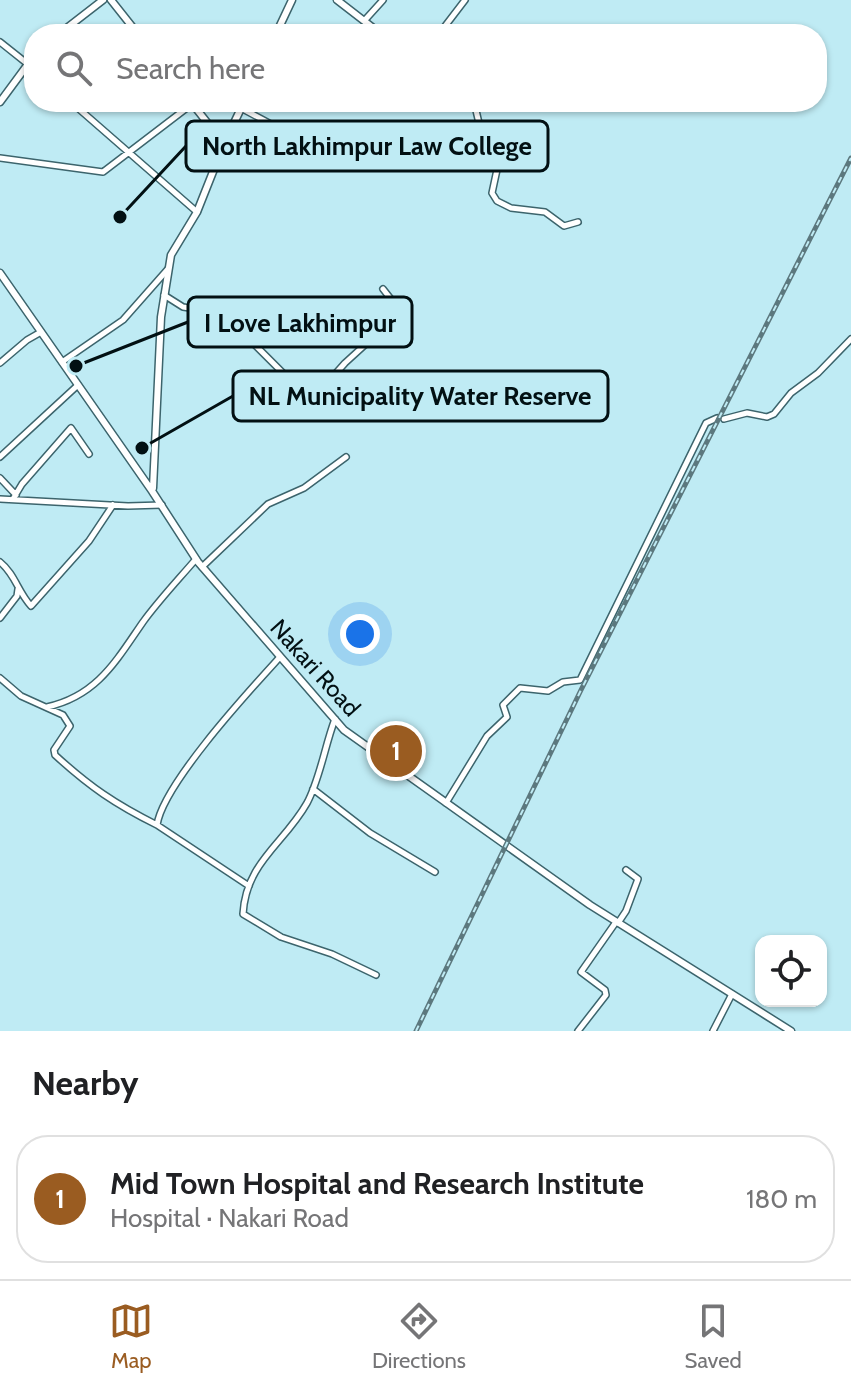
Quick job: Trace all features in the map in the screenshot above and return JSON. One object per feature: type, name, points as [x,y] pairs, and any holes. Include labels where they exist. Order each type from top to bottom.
[{"type":"street","points":[[72,24],[103,0]]},
{"type":"street","points":[[111,0],[130,24]]},
{"type":"street","points":[[281,24],[292,0]]},
{"type":"street","points":[[337,0],[368,24]]},
{"type":"street","points":[[364,21],[383,0]]},
{"type":"street","points":[[447,24],[465,0]]},
{"type":"street","points":[[0,42],[24,61]]},
{"type":"street","points":[[0,102],[24,75]]},
{"type":"street","points":[[82,112],[197,212]]},
{"type":"street","points":[[0,158],[103,172],[181,112]]},
{"type":"street","points":[[199,112],[224,144]]},
{"type":"street","points":[[152,491],[161,317],[171,255],[197,212],[239,112]]},
{"type":"street","points":[[253,112],[282,130],[286,138],[308,152]]},
{"type":"street","points":[[476,112],[483,140],[498,165],[492,193],[494,198],[511,208],[545,212],[564,226],[578,222]]},
{"type":"street","points":[[62,362],[123,320],[169,268]]},
{"type":"street","name":"Nakari Road","points":[[0,273],[202,567],[344,730],[617,922],[791,1031]]},
{"type":"street","points":[[164,295],[183,307],[223,313],[302,392],[308,392],[322,379],[329,381],[401,312],[383,289]]},
{"type":"street","points":[[0,363],[41,332]]},
{"type":"street","points":[[446,803],[487,736],[507,717],[503,705],[520,688],[548,691],[563,682],[578,681],[582,677],[706,423],[747,413],[767,417],[774,414],[791,393],[818,373],[851,339]]},
{"type":"street","points":[[0,457],[78,385]]},
{"type":"street","points":[[16,498],[71,428],[89,454]]},
{"type":"street","points":[[202,567],[268,504],[304,488],[346,457]]},
{"type":"street","points":[[137,469],[154,465]]},
{"type":"street","points":[[0,478],[16,498]]},
{"type":"street","points":[[0,499],[162,505]]},
{"type":"street","points":[[0,562],[10,570],[31,606],[89,541],[113,505]]},
{"type":"street","points":[[45,707],[65,703],[108,673],[144,622],[196,559]]},
{"type":"street","points":[[0,618],[17,596],[18,588]]},
{"type":"street","points":[[157,825],[164,803],[180,776],[280,657]]},
{"type":"street","points":[[0,678],[21,696],[63,715],[70,726],[54,750],[55,755],[92,788],[114,804],[157,825],[249,886]]},
{"type":"street","points":[[335,719],[307,803],[255,869],[244,896],[243,914],[281,937],[332,954],[376,975]]},
{"type":"street","points":[[313,789],[370,833],[435,872]]},
{"type":"street","points":[[578,1031],[606,995],[605,990],[581,972],[626,911],[638,879],[626,870]]},
{"type":"street","points":[[713,1031],[732,994]]},
{"type":"railway","points":[[416,1031],[581,690],[851,158]]},
{"type":"place","name":"North Lakhimpur Law College","points":[[120,217]]},
{"type":"place","name":"I Love Lakhimpur","points":[[76,366]]},
{"type":"place","name":"NL Municipality Water Reserve","points":[[142,448]]},
{"type":"place","name":"Mid Town Hospital and Research Institute","points":[[396,751]]}]
